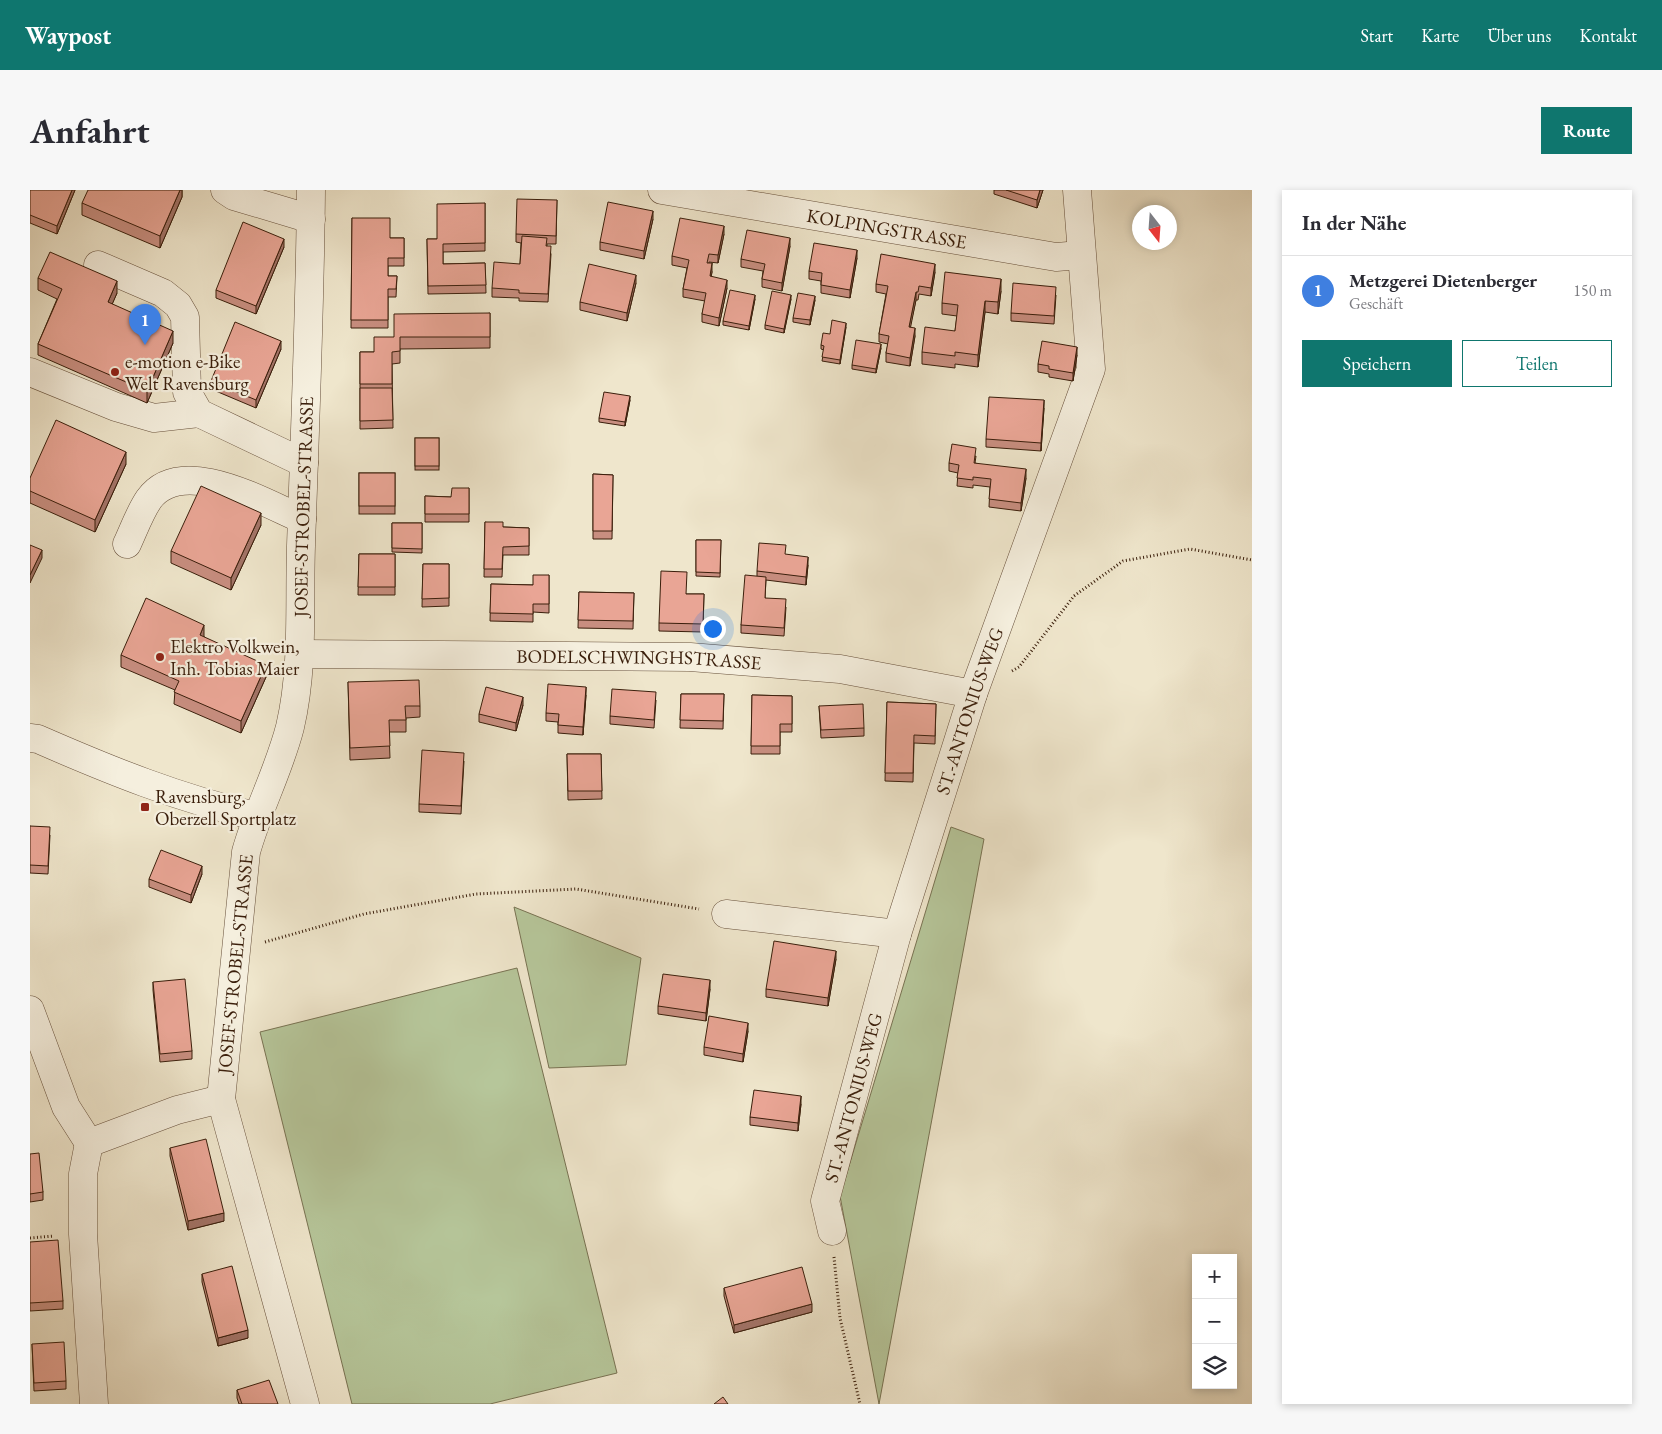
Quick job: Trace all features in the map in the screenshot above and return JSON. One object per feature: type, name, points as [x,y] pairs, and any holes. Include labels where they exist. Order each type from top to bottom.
[{"type":"street","points":[[225,190],[234,196],[310,219]]},
{"type":"street","name":"JOSEF-STROBEL-STRASSE","points":[[305,1404],[221,1099],[246,852],[256,816],[273,780],[290,726],[301,654],[302,519],[311,190]]},
{"type":"street","name":"KOLPINGSTRASSE","points":[[662,190],[1056,257],[1081,255]]},
{"type":"street","name":"ST.-ANTONIUS-WEG","points":[[832,1232],[825,1200],[897,934],[973,694],[1091,369],[1077,190]]},
{"type":"street","points":[[98,265],[162,293],[178,305],[185,317],[187,392],[199,413]]},
{"type":"street","points":[[30,372],[116,407],[154,418],[199,413],[304,463]]},
{"type":"street","points":[[127,544],[149,498],[162,487],[181,480],[212,481],[302,519]]},
{"type":"street","name":"BODELSCHWINGHSTRASSE","points":[[301,654],[690,657],[840,669],[973,694]]},
{"type":"street","points":[[30,738],[38,739],[98,766],[209,806],[256,816]]},
{"type":"street","points":[[726,914],[897,934]]},
{"type":"street","points":[[30,1010],[66,1107],[89,1143],[83,1174],[83,1234],[94,1404]]},
{"type":"street","points":[[89,1143],[177,1110],[221,1099]]},
{"type":"path","points":[[1011,672],[1019,667],[1074,596],[1123,561],[1190,550],[1252,560]]},
{"type":"path","points":[[235,950],[364,914],[476,894],[576,890],[726,914]]},
{"type":"path","points":[[832,1232],[840,1318],[860,1404]]},
{"type":"green space","points":[[951,827],[984,839],[879,1404],[840,1196]]},
{"type":"green space","points":[[514,907],[641,958],[626,1065],[549,1068]]},
{"type":"green space","points":[[517,968],[617,1373],[490,1404],[352,1404],[260,1032]]},
{"type":"building","points":[[30,190],[72,190],[57,226],[30,215]]},
{"type":"building","points":[[88,190],[180,190],[160,236],[82,203]]},
{"type":"building","points":[[1006,190],[1040,190],[1037,200]]},
{"type":"building","points":[[517,199],[557,200],[556,236],[516,234]]},
{"type":"building","points":[[608,202],[653,211],[644,251],[600,242]]},
{"type":"building","points":[[485,203],[485,243],[443,244],[443,264],[485,263],[486,285],[428,286],[427,239],[437,239],[437,204]]},
{"type":"building","points":[[352,218],[390,218],[390,238],[404,238],[404,258],[388,258],[388,276],[397,276],[396,289],[388,289],[388,320],[351,320]]},
{"type":"building","points":[[680,218],[724,226],[718,255],[709,254],[707,263],[712,263],[710,276],[727,280],[719,318],[702,314],[706,293],[683,289],[689,260],[672,256]]},
{"type":"building","points":[[243,222],[284,239],[256,306],[216,290]]},
{"type":"building","points":[[747,230],[790,238],[782,283],[762,279],[765,264],[741,259]]},
{"type":"building","points":[[522,236],[547,238],[546,246],[551,246],[548,294],[519,293],[519,290],[492,288],[494,262],[520,264]]},
{"type":"building","points":[[814,243],[857,250],[850,290],[821,285],[822,273],[809,271]]},
{"type":"building","points":[[50,252],[117,281],[108,302],[173,331],[147,391],[38,344],[62,289],[38,278]]},
{"type":"building","points":[[881,254],[935,264],[931,288],[919,286],[918,292],[916,292],[909,327],[915,328],[910,358],[886,353],[889,336],[879,334],[888,286],[876,284]]},
{"type":"building","points":[[589,264],[636,275],[627,313],[580,302]]},
{"type":"building","points":[[945,272],[1001,279],[998,302],[985,301],[978,355],[955,352],[955,356],[922,352],[925,327],[955,331],[958,305],[942,303]]},
{"type":"building","points":[[1013,283],[1056,287],[1054,316],[1011,313]]},
{"type":"building","points":[[730,290],[755,295],[749,326],[723,321]]},
{"type":"building","points":[[772,291],[791,295],[784,329],[765,325]]},
{"type":"building","points":[[798,293],[815,296],[810,320],[793,318]]},
{"type":"building","points":[[490,313],[490,337],[400,337],[400,351],[392,352],[392,384],[360,384],[360,352],[374,352],[374,337],[394,337],[394,314]]},
{"type":"building","points":[[832,320],[846,323],[840,360],[822,357],[824,346],[821,345],[823,333],[830,334]]},
{"type":"building","points":[[235,322],[281,341],[256,400],[211,381]]},
{"type":"building","points":[[856,340],[881,344],[876,369],[852,365]]},
{"type":"building","points":[[1042,341],[1077,347],[1073,373],[1049,369],[1049,366],[1038,364]]},
{"type":"building","points":[[360,388],[392,388],[393,420],[360,421]]},
{"type":"building","points":[[604,392],[630,396],[625,422],[599,418]]},
{"type":"building","points":[[989,397],[1044,400],[1041,443],[986,439]]},
{"type":"building","points":[[56,420],[126,452],[95,520],[30,491],[30,478]]},
{"type":"building","points":[[415,438],[439,438],[439,466],[415,466]]},
{"type":"building","points":[[952,444],[976,448],[974,463],[1026,469],[1021,503],[989,499],[991,479],[973,477],[973,480],[957,478],[959,465],[949,463]]},
{"type":"building","points":[[359,473],[395,473],[395,506],[359,506]]},
{"type":"building","points":[[593,474],[613,475],[612,531],[593,531]]},
{"type":"building","points":[[201,486],[261,513],[231,578],[171,551]]},
{"type":"building","points":[[452,488],[469,488],[469,514],[425,514],[425,496],[451,497]]},
{"type":"building","points":[[485,522],[503,522],[503,527],[529,528],[529,546],[503,547],[502,569],[484,569]]},
{"type":"building","points":[[392,523],[422,523],[422,549],[392,548]]},
{"type":"building","points":[[696,540],[721,540],[720,573],[696,572]]},
{"type":"building","points":[[759,543],[786,545],[785,554],[808,557],[806,577],[757,571]]},
{"type":"building","points":[[30,545],[42,550],[30,575]]},
{"type":"building","points":[[359,554],[395,554],[395,587],[358,587]]},
{"type":"building","points":[[423,564],[449,564],[449,598],[422,599]]},
{"type":"building","points":[[661,571],[687,572],[686,594],[704,594],[703,624],[659,623]]},
{"type":"building","points":[[533,575],[549,575],[549,604],[533,604],[533,614],[490,613],[491,584],[533,585]]},
{"type":"building","points":[[745,575],[766,577],[765,598],[786,599],[784,628],[741,625]]},
{"type":"building","points":[[579,592],[634,593],[633,621],[578,620]]},
{"type":"building","points":[[146,598],[204,625],[200,635],[266,665],[241,721],[174,692],[179,681],[121,655]]},
{"type":"building","points":[[419,680],[420,706],[405,706],[406,720],[389,720],[390,746],[350,748],[348,682]]},
{"type":"building","points":[[548,684],[586,687],[583,727],[558,725],[559,714],[546,713]]},
{"type":"building","points":[[486,687],[523,697],[516,723],[479,714]]},
{"type":"building","points":[[612,689],[656,692],[654,720],[610,716]]},
{"type":"building","points":[[681,694],[724,694],[723,721],[680,720]]},
{"type":"building","points":[[752,695],[792,696],[792,724],[780,724],[780,746],[751,746]]},
{"type":"building","points":[[887,702],[936,704],[935,736],[914,735],[913,773],[885,773]]},
{"type":"building","points":[[863,704],[864,728],[821,730],[819,706]]},
{"type":"building","points":[[422,750],[464,753],[461,806],[419,804]]},
{"type":"building","points":[[567,754],[601,754],[602,791],[568,791]]},
{"type":"building","points":[[30,826],[50,827],[48,866],[30,865]]},
{"type":"building","points":[[161,850],[202,866],[191,895],[149,879]]},
{"type":"building","points":[[774,941],[836,951],[828,998],[766,989]]},
{"type":"building","points":[[663,974],[710,980],[706,1013],[658,1006]]},
{"type":"building","points":[[185,979],[192,1051],[160,1054],[153,982]]},
{"type":"building","points":[[709,1016],[748,1023],[743,1054],[704,1047]]},
{"type":"building","points":[[754,1090],[801,1096],[798,1123],[750,1117]]},
{"type":"building","points":[[206,1139],[224,1213],[188,1221],[170,1148]]},
{"type":"building","points":[[39,1153],[43,1192],[30,1194],[30,1154]]},
{"type":"building","points":[[58,1240],[63,1301],[30,1303],[30,1242]]},
{"type":"building","points":[[232,1266],[248,1330],[218,1338],[202,1274]]},
{"type":"building","points":[[802,1267],[812,1304],[734,1325],[724,1288]]},
{"type":"building","points":[[64,1342],[66,1381],[34,1383],[32,1344]]},
{"type":"building","points":[[269,1380],[278,1404],[242,1404],[237,1390]]},
{"type":"building","points":[[723,1397],[728,1404],[714,1404]]},
{"type":"place","name":"Metzgerei Dietenberger","points":[[145,345]]},
{"type":"place","name":"e-motion e-Bike Welt Ravensburg","points":[[115,372]]},
{"type":"place","name":"Elektro Volkwein, Inh. Tobias Maier","points":[[160,657]]},
{"type":"place","name":"Ravensburg, Oberzell Sportplatz","points":[[145,807]]}]
